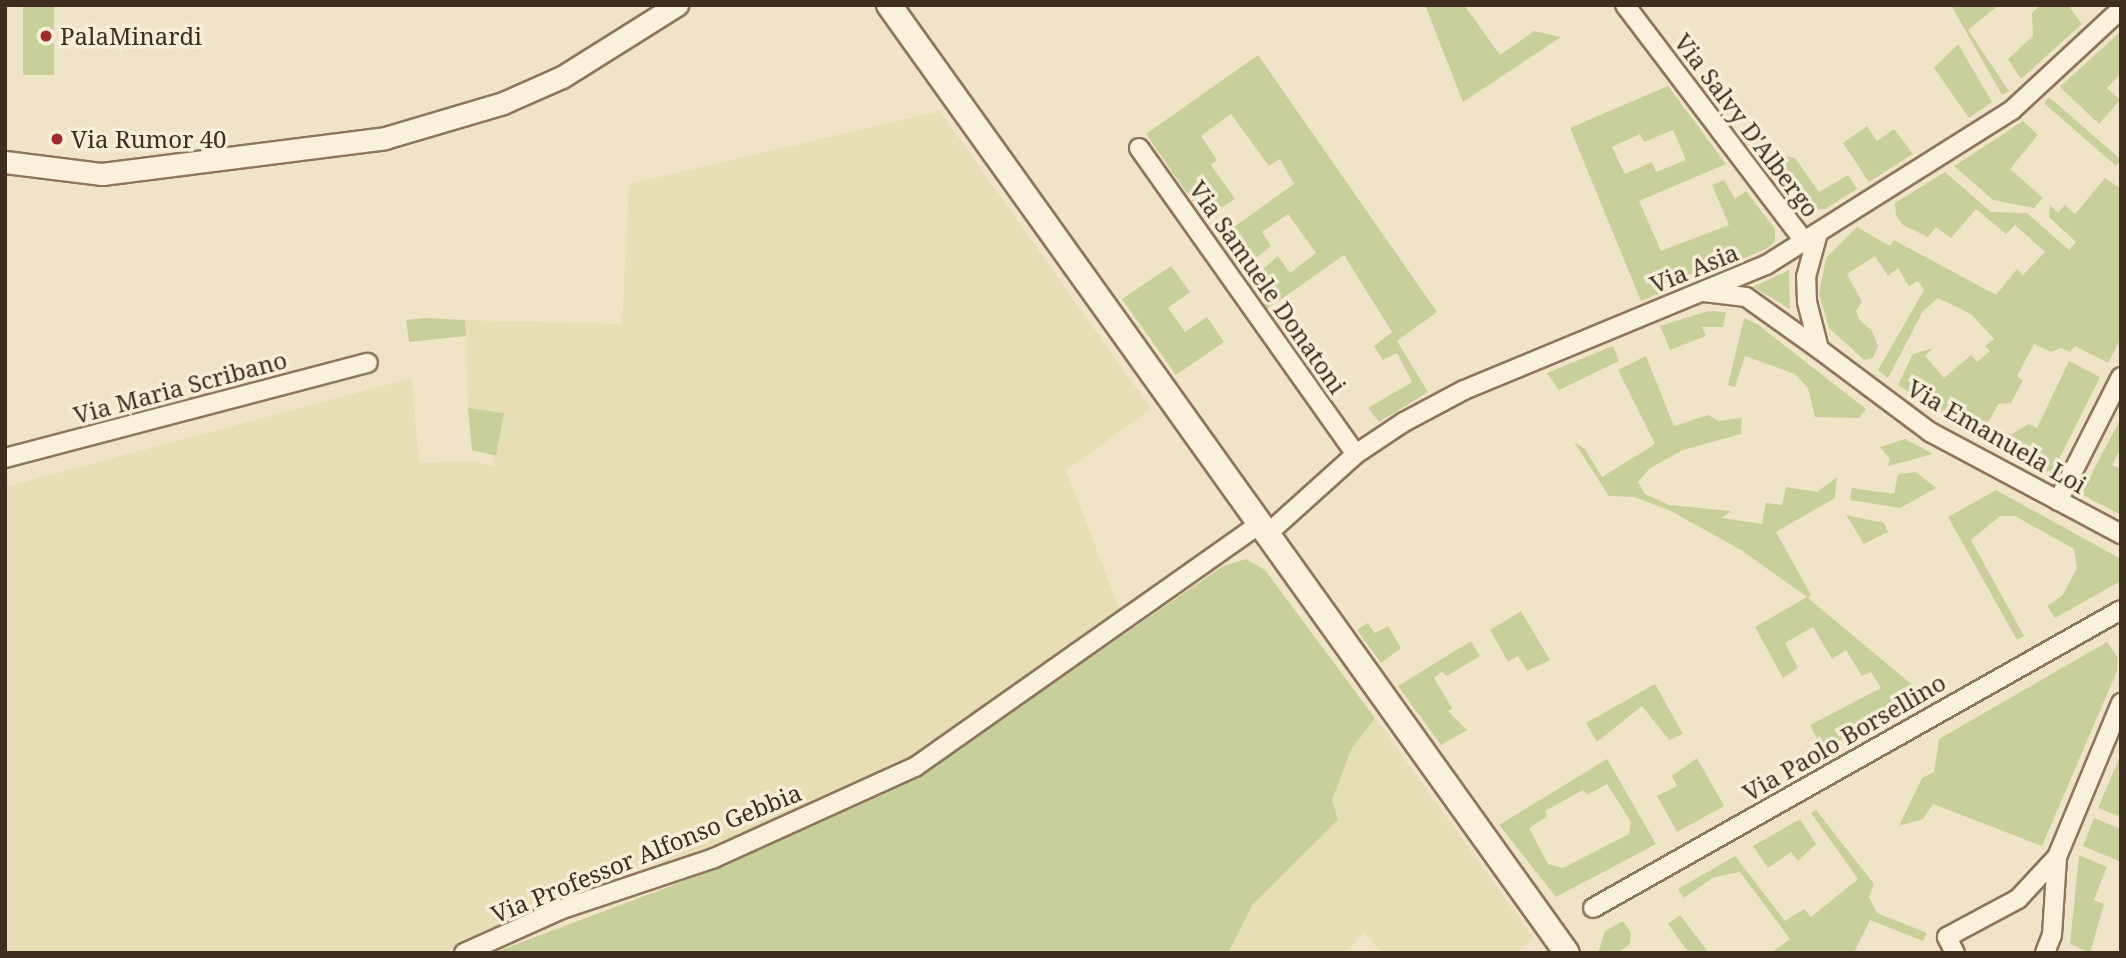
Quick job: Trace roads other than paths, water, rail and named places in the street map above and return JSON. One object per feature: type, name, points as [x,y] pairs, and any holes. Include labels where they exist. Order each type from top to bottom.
[{"type":"main road","points":[[888,5],[1261,531],[1567,953]]},
{"type":"street","points":[[5,162],[102,174],[385,138],[503,103],[562,78],[677,5]]},
{"type":"street","name":"Via Salvy D'Albergo","points":[[1625,5],[1811,237]]},
{"type":"street","name":"Via Asia","points":[[1261,531],[1356,454],[1464,390],[1766,265],[2012,110],[2121,9]]},
{"type":"street","name":"Via Samuele Donatoni","points":[[1139,148],[1356,454]]},
{"type":"street","points":[[1811,237],[1806,277],[1807,302],[1819,349]]},
{"type":"street","name":"Via Emanuela Loi","points":[[1700,292],[1746,297],[1930,432],[2121,534]]},
{"type":"street","name":"Via Maria Scribano","points":[[5,458],[368,363]]},
{"type":"street","points":[[2058,501],[2121,377]]},
{"type":"street","name":"Via Professor Alfonso Gebbia","points":[[464,953],[562,909],[714,858],[915,767],[1128,618],[1261,531]]},
{"type":"street","name":"Via Paolo Borsellino","points":[[1593,908],[2121,610]]},
{"type":"street","points":[[2045,953],[2052,935],[2057,857],[2121,704]]},
{"type":"street","points":[[1955,953],[1947,937],[2018,899],[2057,857]]},
{"type":"place","name":"PalaMinardi","points":[[46,36]]},
{"type":"place","name":"Via Rumor 40","points":[[57,139]]}]
